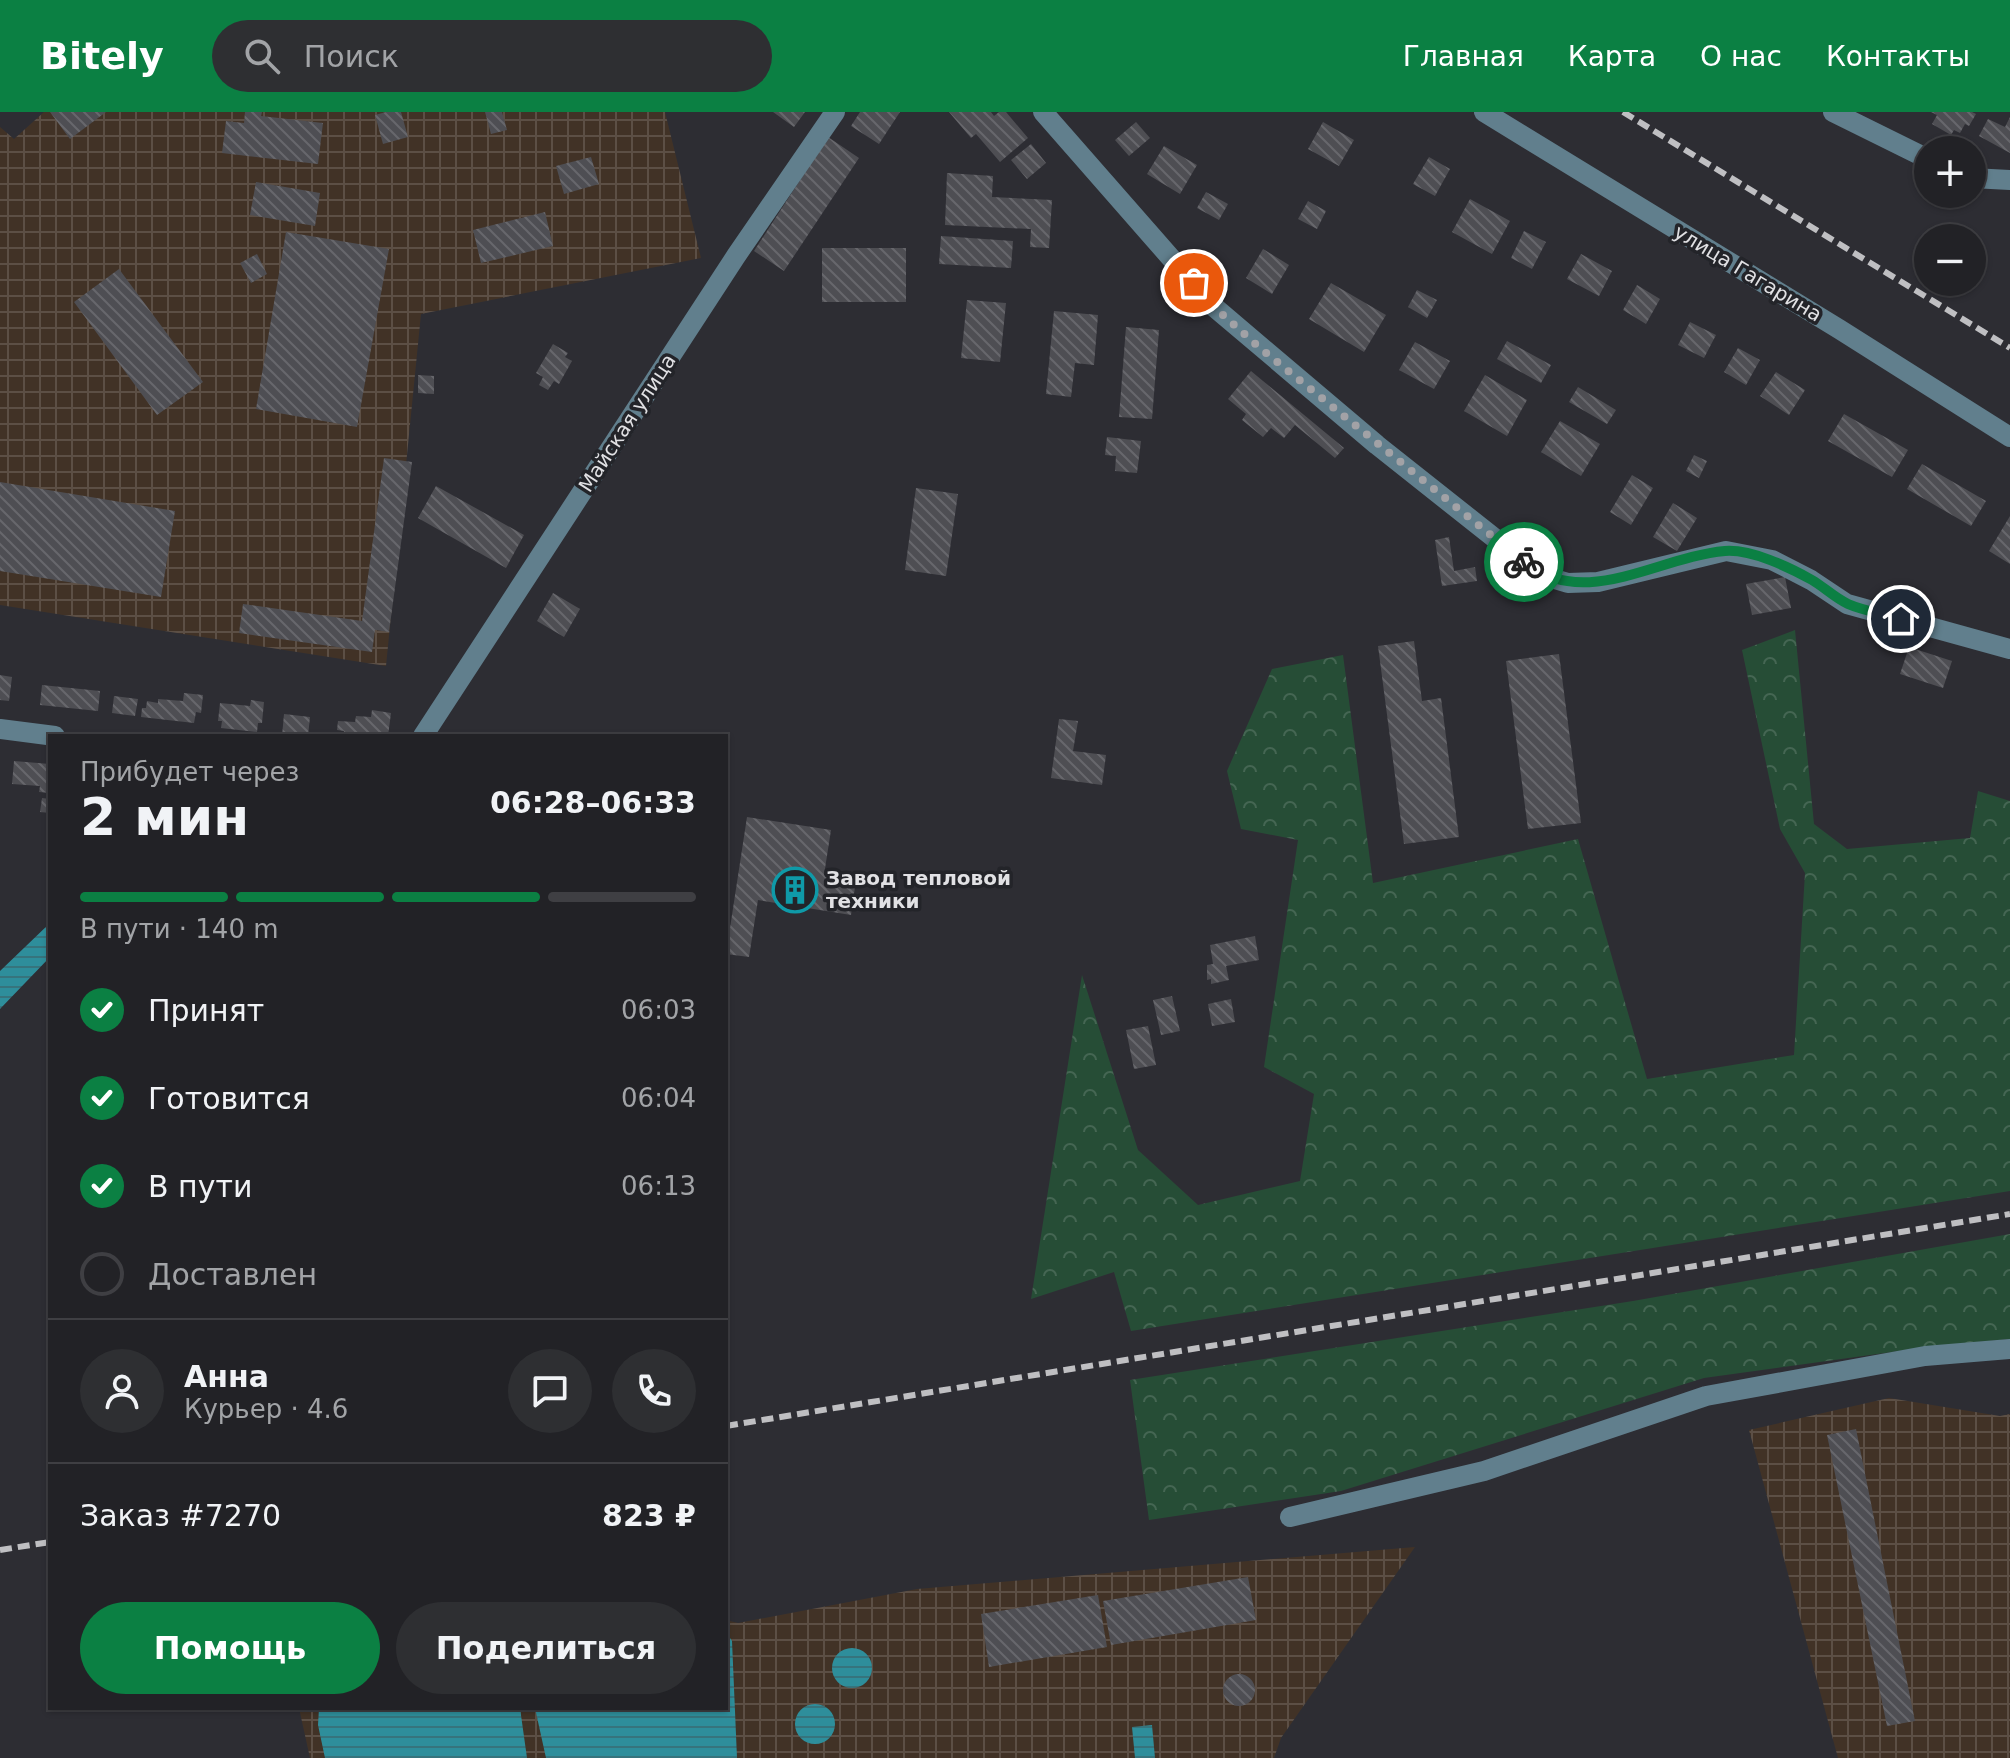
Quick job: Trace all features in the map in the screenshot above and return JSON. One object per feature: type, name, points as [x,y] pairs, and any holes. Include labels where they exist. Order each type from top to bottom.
[{"type":"street","name":"Майская улица","points":[[424,734],[736,256],[835,112]]},
{"type":"street","points":[[1043,112],[1213,306],[1377,445],[1541,575],[1568,583],[1598,582],[1726,551],[1772,560],[1811,580],[1847,604],[2010,649]]},
{"type":"street","name":"улица Гагарина","points":[[1484,112],[2010,437]]},
{"type":"street","points":[[1833,112],[1914,152]]},
{"type":"street","points":[[1986,179],[2010,180]]},
{"type":"street","points":[[0,729],[48,735]]},
{"type":"street","points":[[1290,1517],[1484,1471],[1706,1396],[1925,1356],[2010,1349]]},
{"type":"shaded area","points":[[44,112],[665,112],[701,258],[421,314],[386,666],[0,605],[0,127],[14,139]]},
{"type":"shaded area","points":[[1889,1398],[2000,1416],[2010,1414],[2010,1758],[1838,1758],[1749,1430]]},
{"type":"shaded area","points":[[1415,1547],[1281,1738],[1274,1758],[310,1758],[299,1710],[728,1710],[728,1620],[738,1623],[917,1589]]},
{"type":"green space","points":[[1795,630],[1814,824],[1847,849],[1970,838],[1978,791],[2010,801],[2010,1191],[1131,1331],[1114,1272],[1031,1299],[1082,975],[1138,1150],[1198,1205],[1300,1181],[1314,1094],[1264,1067],[1298,840],[1241,829],[1227,771],[1272,669],[1343,655],[1373,883],[1578,839],[1647,1079],[1794,1055],[1805,873],[1780,829],[1742,650]]},
{"type":"green space","points":[[2010,1234],[2010,1339],[1928,1347],[1704,1378],[1341,1491],[1149,1520],[1130,1380],[1633,1301]]},
{"type":"water","points":[[48,925],[48,959],[0,1009],[0,971]]},
{"type":"water","points":[[728,1635],[732,1641],[737,1758],[546,1758],[535,1710],[728,1710]]},
{"type":"water","points":[[852,1648],[866,1654],[872,1668],[866,1682],[852,1688],[838,1682],[832,1668],[838,1654]]},
{"type":"water","points":[[815,1704],[829,1710],[835,1724],[829,1738],[815,1744],[801,1738],[795,1724],[801,1710]]},
{"type":"water","points":[[319,1710],[520,1710],[527,1758],[325,1758],[318,1725]]},
{"type":"water","points":[[1152,1725],[1155,1758],[1135,1758],[1132,1727]]},
{"type":"building","points":[[50,112],[106,112],[70,139]]},
{"type":"building","points":[[245,112],[323,123],[318,164],[222,153],[226,121],[244,123]]},
{"type":"building","points":[[401,112],[408,137],[383,144],[375,115]]},
{"type":"building","points":[[485,112],[502,112],[507,130],[491,134]]},
{"type":"building","points":[[773,112],[805,112],[794,127]]},
{"type":"building","points":[[860,112],[900,112],[879,144],[851,126]]},
{"type":"building","points":[[949,112],[991,112],[994,116],[1006,112],[1028,138],[1000,162],[976,134],[971,138]]},
{"type":"building","points":[[1931,112],[1976,114],[1969,126],[1965,124],[1960,133],[1954,130],[1951,135],[1932,124],[1937,115]]},
{"type":"building","points":[[2010,117],[2010,153],[1986,140],[1986,136],[1979,136],[1988,119],[2005,127]]},
{"type":"building","points":[[1136,122],[1150,138],[1129,156],[1115,140]]},
{"type":"building","points":[[1323,122],[1354,140],[1339,166],[1308,149]]},
{"type":"building","points":[[828,137],[859,158],[784,271],[754,251]]},
{"type":"building","points":[[1031,144],[1046,163],[1027,179],[1011,160]]},
{"type":"building","points":[[1164,146],[1197,165],[1180,194],[1147,174]]},
{"type":"building","points":[[591,157],[599,184],[564,194],[556,166]]},
{"type":"building","points":[[1429,157],[1450,169],[1435,196],[1413,184]]},
{"type":"building","points":[[947,173],[993,176],[992,197],[1052,200],[1049,248],[1030,247],[1031,229],[945,225]]},
{"type":"building","points":[[256,182],[320,193],[315,226],[250,215]]},
{"type":"building","points":[[1206,192],[1228,204],[1219,220],[1197,208]]},
{"type":"building","points":[[1470,199],[1510,221],[1492,254],[1452,232]]},
{"type":"building","points":[[1308,201],[1326,211],[1317,229],[1298,219]]},
{"type":"building","points":[[545,212],[553,246],[481,263],[473,230]]},
{"type":"building","points":[[1524,231],[1546,242],[1532,269],[1511,258]]},
{"type":"building","points":[[286,232],[389,249],[357,427],[256,409]]},
{"type":"building","points":[[941,236],[1013,241],[1011,268],[939,264]]},
{"type":"building","points":[[822,248],[906,248],[906,302],[822,302]]},
{"type":"building","points":[[1263,249],[1289,265],[1272,294],[1246,278]]},
{"type":"building","points":[[257,254],[267,274],[251,283],[240,263]]},
{"type":"building","points":[[1581,254],[1612,271],[1599,296],[1567,279]]},
{"type":"building","points":[[119,269],[203,382],[157,415],[74,302]]},
{"type":"building","points":[[1331,283],[1386,315],[1364,352],[1309,319]]},
{"type":"building","points":[[1637,285],[1660,299],[1646,324],[1623,310]]},
{"type":"building","points":[[1417,290],[1437,300],[1427,318],[1408,307]]},
{"type":"building","points":[[967,300],[1006,303],[1000,362],[961,358]]},
{"type":"building","points":[[1054,311],[1098,315],[1094,365],[1075,363],[1071,397],[1046,394]]},
{"type":"building","points":[[1690,322],[1716,335],[1704,358],[1678,345]]},
{"type":"building","points":[[1126,327],[1159,330],[1152,419],[1119,417]]},
{"type":"building","points":[[1507,341],[1551,365],[1541,383],[1497,359]]},
{"type":"building","points":[[1415,342],[1450,361],[1434,389],[1399,370]]},
{"type":"building","points":[[553,344],[568,353],[565,357],[572,361],[559,384],[554,381],[548,390],[539,385],[543,377],[536,373]]},
{"type":"building","points":[[1738,348],[1760,360],[1746,385],[1724,372]]},
{"type":"building","points":[[1251,371],[1344,448],[1335,458],[1295,425],[1284,438],[1271,428],[1263,437],[1242,420],[1246,414],[1228,399]]},
{"type":"building","points":[[1776,372],[1805,390],[1789,415],[1760,396]]},
{"type":"building","points":[[418,375],[434,376],[434,394],[418,393]]},
{"type":"building","points":[[1485,375],[1527,400],[1507,436],[1464,411]]},
{"type":"building","points":[[1578,387],[1616,410],[1607,424],[1569,402]]},
{"type":"building","points":[[1844,414],[1908,450],[1892,477],[1828,441]]},
{"type":"building","points":[[1560,421],[1600,444],[1581,476],[1541,452]]},
{"type":"building","points":[[1107,437],[1141,441],[1137,473],[1115,471],[1116,456],[1105,455]]},
{"type":"building","points":[[1694,455],[1707,461],[1699,478],[1686,471]]},
{"type":"building","points":[[384,458],[412,462],[389,632],[375,630],[372,652],[239,633],[243,604],[362,621]]},
{"type":"building","points":[[1922,464],[1986,501],[1971,526],[1907,489]]},
{"type":"building","points":[[1632,475],[1653,488],[1631,525],[1610,512]]},
{"type":"building","points":[[0,482],[175,511],[161,597],[0,571]]},
{"type":"building","points":[[436,486],[524,535],[506,568],[418,518]]},
{"type":"building","points":[[916,488],[958,494],[946,576],[905,570]]},
{"type":"building","points":[[1673,503],[1697,518],[1677,551],[1653,537]]},
{"type":"building","points":[[2010,516],[2010,564],[1989,551]]},
{"type":"building","points":[[1449,537],[1454,571],[1475,567],[1477,581],[1442,586],[1435,540]]},
{"type":"building","points":[[1785,577],[1791,608],[1752,615],[1746,584]]},
{"type":"building","points":[[553,593],[580,609],[564,637],[537,621]]},
{"type":"building","points":[[1414,641],[1422,701],[1441,698],[1459,837],[1404,844],[1378,646]]},
{"type":"building","points":[[1909,647],[1952,661],[1943,688],[1900,674]]},
{"type":"building","points":[[1559,654],[1581,823],[1528,829],[1506,661]]},
{"type":"building","points":[[0,675],[12,677],[9,701],[0,700]]},
{"type":"building","points":[[42,685],[100,691],[98,711],[40,705]]},
{"type":"building","points":[[184,693],[203,695],[201,713],[196,712],[194,723],[141,717],[147,701],[183,701]]},
{"type":"building","points":[[114,696],[138,699],[135,716],[112,713]]},
{"type":"building","points":[[251,700],[264,702],[262,723],[258,723],[257,732],[221,728],[222,721],[218,721],[220,703],[250,706]]},
{"type":"building","points":[[372,710],[391,713],[388,734],[343,734],[344,731],[337,730],[338,721],[355,722],[356,716],[371,717]]},
{"type":"building","points":[[284,714],[310,717],[308,734],[282,734]]},
{"type":"building","points":[[1059,719],[1078,721],[1073,751],[1106,755],[1102,785],[1051,778]]},
{"type":"building","points":[[14,761],[48,764],[48,793],[39,792],[40,786],[12,784]]},
{"type":"building","points":[[42,798],[48,799],[48,813],[40,812]]},
{"type":"building","name":"Завод тепловой техники","points":[[747,817],[831,830],[824,875],[856,880],[851,915],[758,900],[749,957],[728,954]]},
{"type":"building","points":[[1255,936],[1259,960],[1226,966],[1229,980],[1211,984],[1211,979],[1207,980],[1207,965],[1213,964],[1210,945]]},
{"type":"building","points":[[1172,996],[1180,1031],[1161,1035],[1153,1000]]},
{"type":"building","points":[[1231,999],[1235,1022],[1212,1026],[1208,1004]]},
{"type":"building","points":[[1148,1026],[1156,1065],[1134,1069],[1126,1030]]},
{"type":"building","points":[[1856,1429],[1915,1721],[1887,1726],[1827,1435]]},
{"type":"building","points":[[1248,1577],[1256,1620],[1111,1645],[1103,1601]]},
{"type":"building","points":[[1098,1595],[1107,1647],[989,1667],[981,1614]]},
{"type":"building","points":[[1239,1674],[1250,1679],[1255,1690],[1250,1701],[1239,1706],[1228,1701],[1223,1690],[1228,1679]]},
{"type":"railway","points":[[1623,112],[2010,348]]},
{"type":"railway","points":[[728,1426],[2010,1214]]},
{"type":"railway","points":[[0,1550],[48,1542]]},
{"type":"way so far","points":[[1194,283],[1213,306],[1260,348],[1524,562]]},
{"type":"place","name":"Завод тепловой техники","points":[[795,890]]},
{"type":"route","points":[[1524,562],[1541,575],[1568,583],[1598,582],[1726,551],[1772,560],[1811,580],[1847,604],[1901,619]]}]
